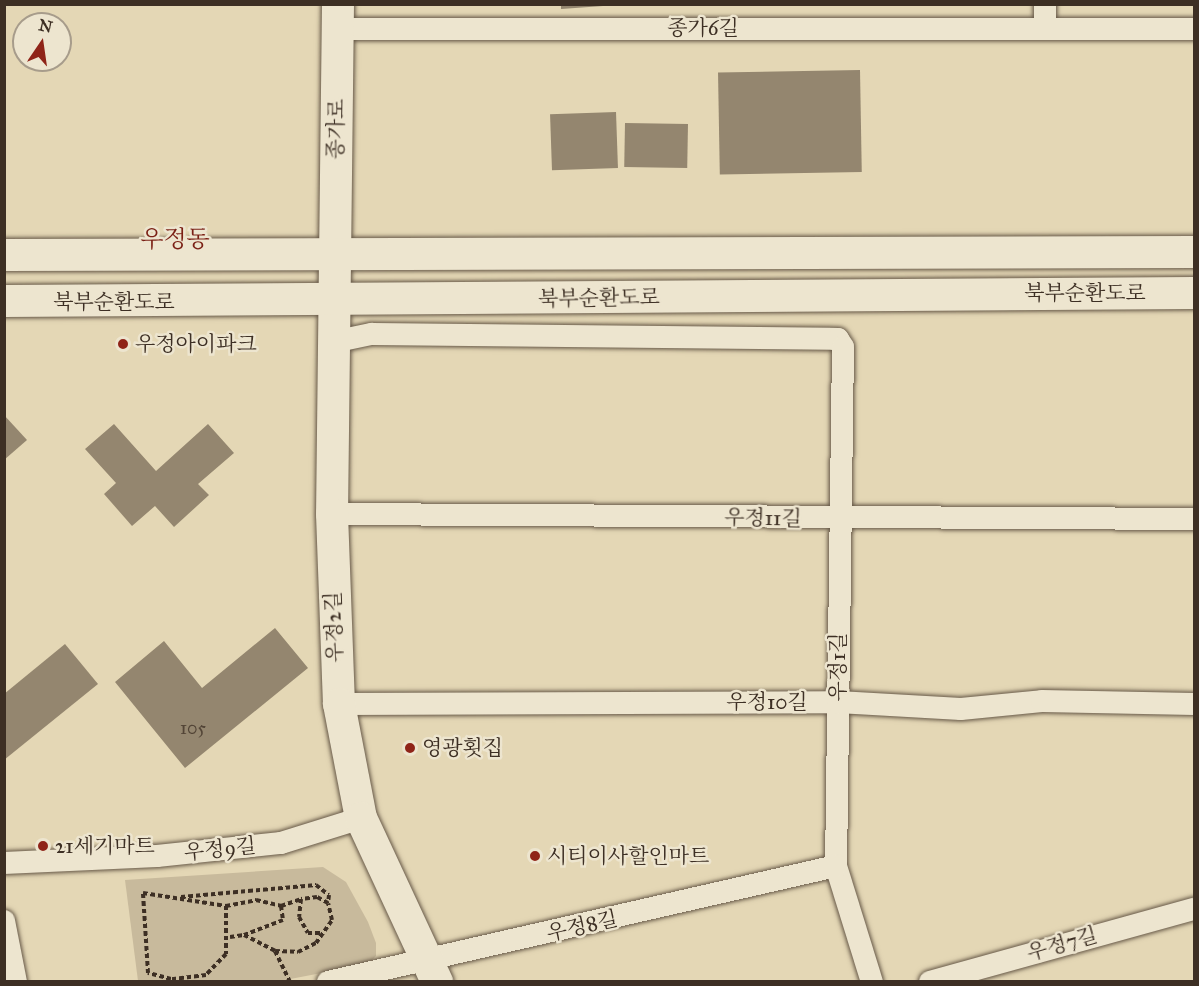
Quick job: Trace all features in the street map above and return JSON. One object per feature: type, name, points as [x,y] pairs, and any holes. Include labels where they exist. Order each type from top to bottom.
[{"type":"main road","name":"종가로","points":[[333,253],[338,17]]},
{"type":"main road","name":"북부순환도로","points":[[4,255],[1194,252]]},
{"type":"main road","name":"우정2길","points":[[333,253],[332,514],[339,704],[361,818],[434,971]]},
{"type":"main road","name":"북부순환도로","points":[[4,301],[99,303],[1194,293]]},
{"type":"main road","points":[[4,316],[99,303]]},
{"type":"street","points":[[1045,4],[1045,28]]},
{"type":"street","name":"종가6길","points":[[338,17],[1194,29]]},
{"type":"street","name":"우정1길","points":[[333,342],[366,334],[830,335],[843,347],[836,866],[872,981]]},
{"type":"street","name":"우정11길","points":[[332,514],[1194,519]]},
{"type":"street","name":"우정10길","points":[[339,704],[838,702],[961,710],[1042,701],[1194,704]]},
{"type":"street","name":"우정9길","points":[[4,863],[157,856],[281,843],[361,818]]},
{"type":"street","name":"우정8길","points":[[328,981],[434,971],[836,866]]},
{"type":"street","name":"우정7길","points":[[930,981],[1194,909]]},
{"type":"street","points":[[4,921],[16,981]]},
{"type":"path","points":[[174,898],[316,885],[330,895],[328,903],[332,920],[316,943],[298,952],[274,951],[244,935]]},
{"type":"path","points":[[226,906],[230,937],[226,954],[206,975],[171,980],[148,973],[142,893],[226,906],[256,900],[281,906],[301,899],[328,903]]},
{"type":"path","points":[[301,899],[299,917],[308,933],[321,933]]},
{"type":"path","points":[[230,937],[244,935],[283,920],[281,906]]},
{"type":"path","points":[[274,951],[290,981]]},
{"type":"shaded area","points":[[323,867],[346,882],[368,922],[376,943],[376,956],[368,964],[280,981],[138,981],[125,880]]},
{"type":"building","points":[[561,4],[603,4],[603,6],[561,9]]},
{"type":"building","points":[[860,70],[862,172],[720,174],[718,72]]},
{"type":"building","points":[[616,112],[618,168],[552,170],[550,114]]},
{"type":"building","points":[[625,123],[688,124],[687,168],[624,167]]},
{"type":"building","points":[[4,415],[27,440],[4,460]]},
{"type":"building","points":[[114,424],[156,471],[208,424],[234,453],[198,484],[209,495],[174,527],[155,506],[132,526],[104,494],[116,483],[85,449]]},
{"type":"building","points":[[275,628],[308,668],[185,768],[115,682],[164,641],[202,688]]},
{"type":"building","points":[[65,644],[98,684],[4,760],[4,694]]},
{"type":"place","name":"우정아이파크","points":[[123,344]]},
{"type":"place","name":"영광횟집","points":[[410,748]]},
{"type":"place","name":"21세기마트","points":[[43,846]]},
{"type":"place","name":"시티이사할인마트","points":[[535,856]]},
{"type":"district","name":"우정동","points":[[175,240]]}]
